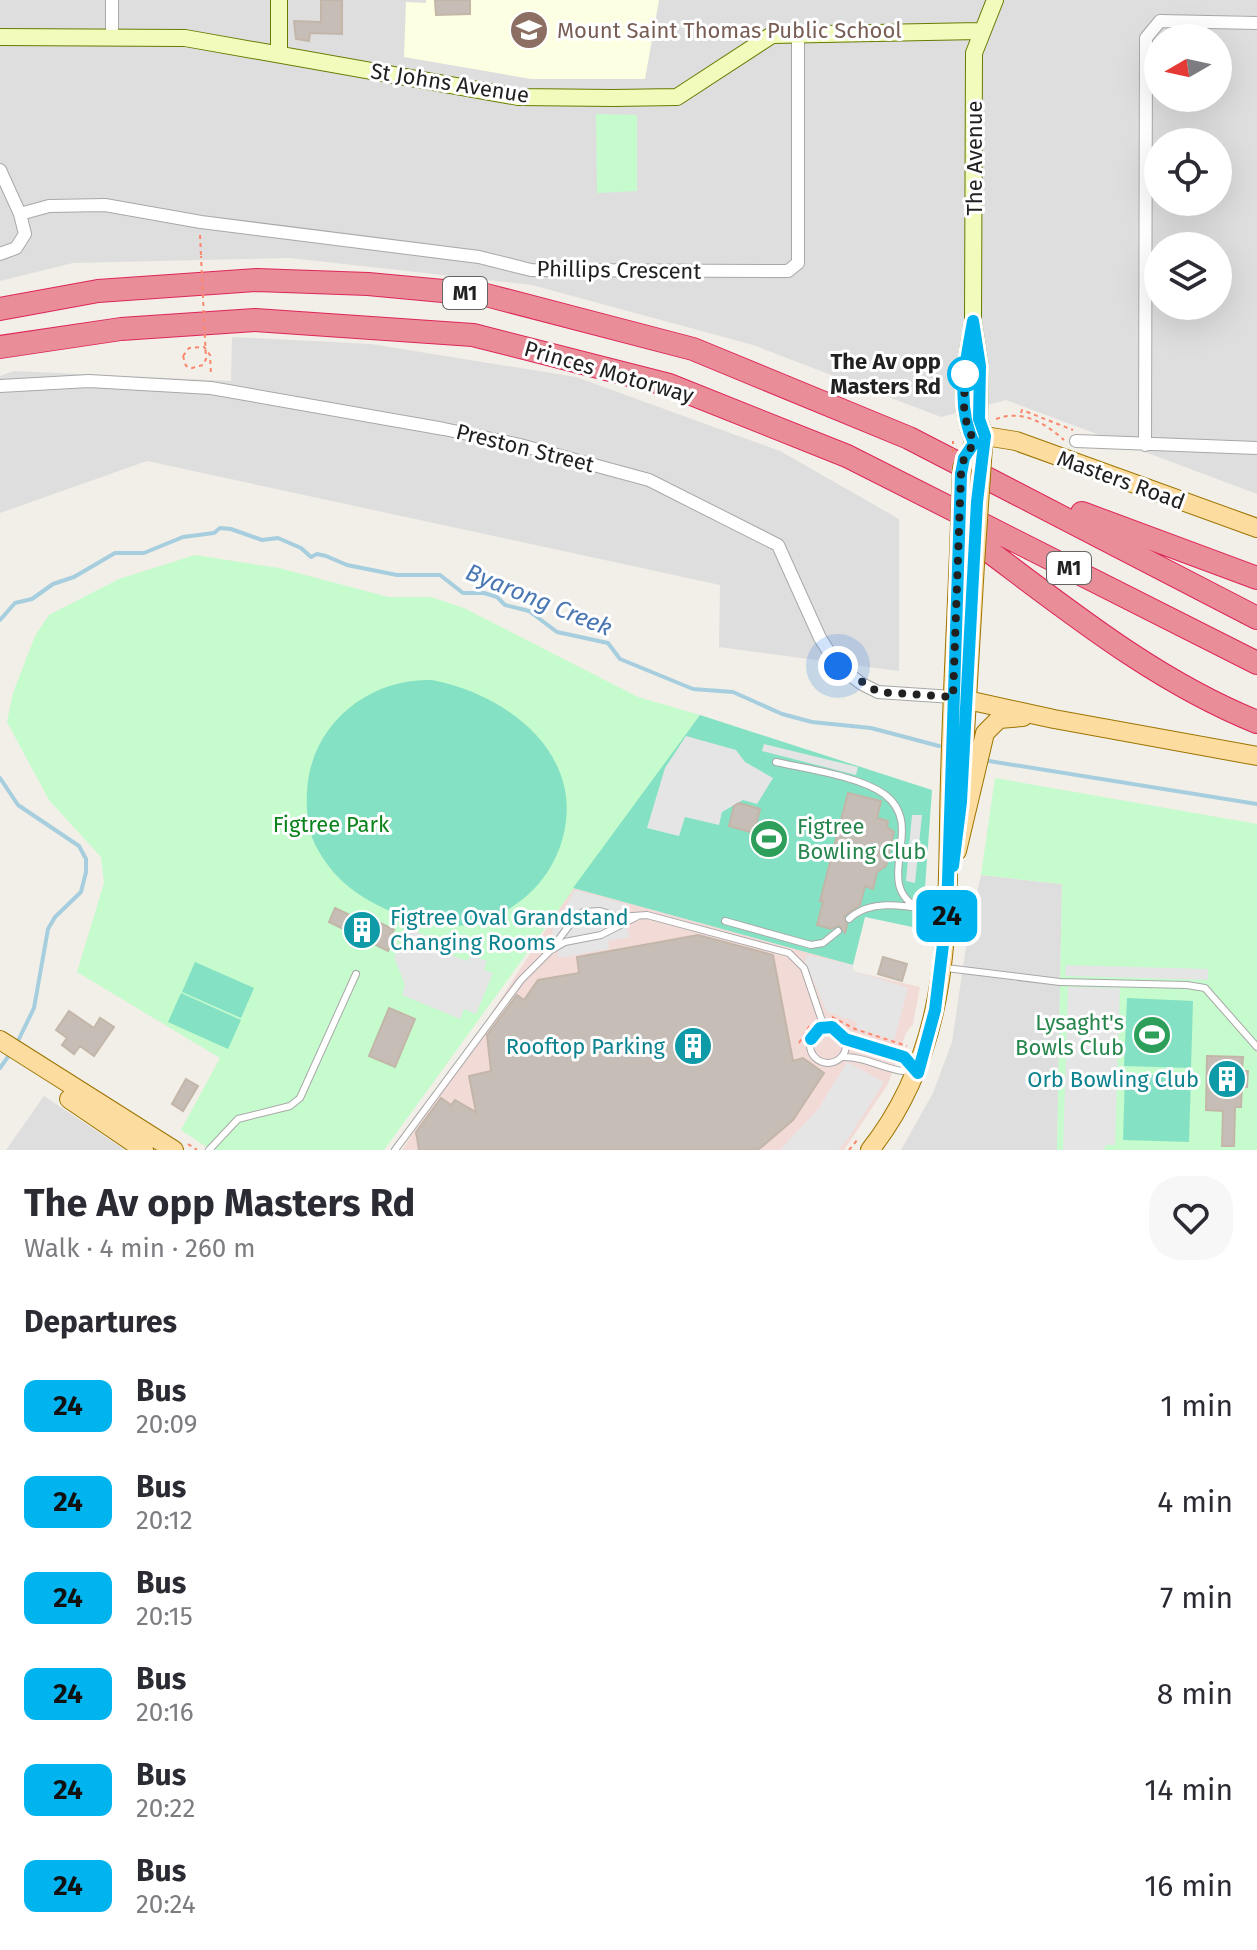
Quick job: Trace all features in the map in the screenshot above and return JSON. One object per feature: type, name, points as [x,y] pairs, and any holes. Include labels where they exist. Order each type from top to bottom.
[{"type":"highway","name":"Princes Motorway","points":[[0,309],[98,291],[257,280],[368,284],[486,295],[693,349],[909,438],[1257,618]]},
{"type":"highway","name":"Princes Motorway","points":[[0,347],[121,329],[255,320],[473,335],[669,385],[882,472],[1257,663]]},
{"type":"highway","points":[[0,353],[27,343]]},
{"type":"highway","points":[[909,438],[1102,522],[1257,578]]},
{"type":"highway","points":[[882,472],[1127,652],[1182,687],[1257,722]]},
{"type":"main road","name":"Masters Road","points":[[979,439],[1016,441],[1257,528]]},
{"type":"main road","name":"The Avenue","points":[[870,1150],[891,1123],[918,1073],[935,1010],[942,968],[949,887],[959,823],[960,698],[967,559],[962,468],[979,439]]},
{"type":"main road","points":[[960,698],[1054,719],[1257,756]]},
{"type":"main road","points":[[949,887],[976,759],[988,727],[1008,717],[1054,719]]},
{"type":"main road","points":[[1,1045],[144,1150]]},
{"type":"main road","points":[[26,1064],[174,1150]]},
{"type":"street","points":[[112,0],[112,36]]},
{"type":"street","points":[[279,0],[279,54]]},
{"type":"street","name":"The Avenue","points":[[979,439],[980,366],[973,321],[974,53],[979,31],[995,0]]},
{"type":"street","points":[[1145,445],[1146,38],[1160,21],[1257,23]]},
{"type":"street","name":"St Johns Avenue","points":[[0,37],[185,38],[518,97],[677,97],[772,35],[798,32],[979,31]]},
{"type":"street","name":"Phillips Crescent","points":[[20,214],[49,206],[105,205],[201,222],[464,255],[531,270],[788,271],[798,263],[798,32]]},
{"type":"street","points":[[0,170],[20,214],[25,234],[16,248],[0,254]]},
{"type":"street","name":"Preston Street","points":[[0,386],[89,381],[211,388],[459,432],[649,480],[778,545],[820,638],[838,666],[862,684],[878,692],[960,698]]},
{"type":"street","points":[[1080,437],[1145,445],[1257,448]]},
{"type":"lane","points":[[776,762],[856,782],[877,790],[891,801],[902,830],[898,888],[906,901],[920,909]]},
{"type":"lane","points":[[849,919],[869,907],[947,912]]},
{"type":"lane","points":[[395,1150],[521,980],[583,912],[639,915],[789,953],[804,968],[824,1027]]},
{"type":"lane","points":[[550,951],[565,942],[601,935],[639,915]]},
{"type":"lane","points":[[725,921],[811,945],[827,941],[838,931]]},
{"type":"lane","points":[[942,968],[1060,982],[1205,988],[1257,1047]]},
{"type":"lane","points":[[209,1150],[238,1119],[290,1106],[300,1098],[356,974]]},
{"type":"lane","points":[[842,1057],[845,1039],[837,1029],[824,1027],[812,1036],[812,1054],[819,1061],[829,1063],[842,1057],[863,1058],[899,1072],[918,1073]]},
{"type":"lane","points":[[845,1039],[904,1057],[918,1073]]},
{"type":"path","points":[[201,222],[201,256],[206,359],[203,365],[192,368],[186,366],[183,356],[189,348],[204,347],[210,355],[211,388]]},
{"type":"path","points":[[1020,414],[1022,410],[1080,437]]},
{"type":"path","points":[[979,439],[1012,413],[1056,430],[1061,439],[1080,437]]},
{"type":"shaded area","points":[[0,0],[1257,0],[1257,494],[1006,400],[941,417],[753,345],[532,285],[290,258],[73,263],[0,281]]},
{"type":"shaded area","name":"Mount Saint Thomas Public School","points":[[426,0],[659,0],[645,79],[531,79],[404,57],[406,2],[426,3]]},
{"type":"shaded area","points":[[232,337],[371,344],[576,377],[780,451],[899,519],[899,671],[719,647],[720,585],[147,461],[0,513],[0,376],[14,371],[231,381]]},
{"type":"shaded area","points":[[686,736],[736,750],[745,762],[773,778],[757,804],[743,800],[722,812],[719,825],[685,817],[679,836],[647,828],[665,768]]},
{"type":"shaded area","points":[[764,744],[858,767],[856,775],[762,751]]},
{"type":"shaded area","points":[[912,815],[922,815],[915,883],[906,881]]},
{"type":"shaded area","points":[[981,875],[1062,884],[1057,1150],[901,1150],[933,1093],[952,1042],[967,940]]},
{"type":"shaded area","points":[[573,888],[853,965],[852,971],[920,987],[913,1024],[906,1033],[888,1084],[844,1150],[402,1150]]},
{"type":"shaded area","points":[[575,890],[626,904],[623,914],[630,937],[608,941],[609,949],[559,958],[552,931]]},
{"type":"shaded area","points":[[409,928],[439,942],[436,949],[467,961],[471,955],[487,961],[484,970],[493,973],[476,1014],[464,1009],[460,1019],[402,995],[405,985],[394,957]]},
{"type":"shaded area","points":[[807,955],[853,965],[853,971],[908,988],[894,1040],[856,1028],[857,1022],[827,1012],[805,961]]},
{"type":"shaded area","points":[[1066,965],[1208,969],[1208,980],[1065,976]]},
{"type":"shaded area","points":[[1068,987],[1120,988],[1115,1145],[1106,1145],[1104,1150],[1063,1150]]},
{"type":"shaded area","points":[[847,1062],[884,1082],[847,1140],[838,1150],[780,1150],[819,1108]]},
{"type":"shaded area","points":[[44,1096],[125,1150],[6,1150]]},
{"type":"green space","points":[[596,114],[637,115],[637,191],[597,193]]},
{"type":"green space","name":"Figtree Park","points":[[195,555],[279,568],[388,597],[431,597],[464,608],[638,697],[700,715],[384,1150],[211,1150],[181,1130],[220,1058],[77,972],[104,883],[101,857],[49,800],[7,722],[13,693],[35,636],[49,615],[119,579]]},
{"type":"green space","points":[[432,680],[460,687],[487,699],[534,732],[551,754],[562,779],[567,807],[559,849],[542,880],[506,911],[468,925],[428,924],[389,911],[365,898],[334,873],[315,843],[308,822],[307,792],[311,768],[319,746],[331,727],[347,710],[386,687],[408,681]]},
{"type":"green space","name":"Figtree Bowling Club","points":[[700,715],[932,790],[922,929],[865,917],[853,965],[573,888]]},
{"type":"green space","points":[[995,778],[1257,824],[1257,1150],[1057,1150],[1062,884],[981,875]]},
{"type":"green space","points":[[195,962],[254,988],[241,1018],[182,992]]},
{"type":"green space","points":[[181,993],[241,1020],[228,1049],[168,1022]]},
{"type":"green space","points":[[1127,998],[1193,1001],[1191,1068],[1124,1066]]},
{"type":"green space","points":[[1125,1074],[1191,1076],[1189,1142],[1123,1140]]},
{"type":"building","points":[[321,0],[342,0],[342,34],[310,33],[309,41],[296,39],[294,21],[321,22]]},
{"type":"building","points":[[435,0],[470,0],[470,14],[436,15]]},
{"type":"building","points":[[848,793],[881,801],[877,818],[888,821],[887,827],[894,832],[886,866],[877,872],[873,889],[865,886],[860,905],[844,916],[847,925],[845,933],[839,925],[831,929],[817,925],[823,902],[820,901]]},
{"type":"building","points":[[739,803],[760,809],[754,833],[729,826],[734,806]]},
{"type":"building","name":"Figtree Oval Grandstand Changing Rooms","points":[[335,908],[358,919],[361,913],[394,930],[391,935],[395,937],[388,951],[329,922]]},
{"type":"building","points":[[698,935],[773,955],[793,1061],[803,1058],[824,1073],[793,1120],[758,1150],[419,1150],[416,1132],[441,1098],[451,1105],[455,1100],[476,1112],[469,1076],[491,1071],[487,1035],[517,995],[524,1000],[538,980],[579,973],[577,957]]},
{"type":"building","points":[[883,957],[907,964],[902,981],[878,974]]},
{"type":"building","points":[[389,1008],[415,1019],[395,1067],[369,1056]]},
{"type":"building","points":[[69,1011],[94,1028],[100,1018],[114,1027],[94,1056],[80,1046],[74,1054],[62,1045],[67,1038],[56,1030]]},
{"type":"building","name":"Orb Bowling Club","points":[[1207,1056],[1243,1057],[1242,1071],[1248,1071],[1247,1087],[1242,1087],[1241,1107],[1235,1107],[1234,1146],[1222,1146],[1223,1111],[1206,1110]]},
{"type":"building","points":[[186,1079],[198,1086],[183,1111],[172,1104]]},
{"type":"waterway","name":"Byarong Creek","points":[[0,620],[15,603],[32,599],[53,584],[74,577],[115,553],[144,553],[183,537],[214,533],[220,528],[231,529],[262,540],[278,538],[301,548],[311,557],[317,554],[347,565],[397,575],[440,575],[463,593],[484,593],[497,597],[505,605],[529,611],[557,632],[608,643],[620,659],[693,689],[733,692],[782,714],[812,722],[871,728],[939,746]]},
{"type":"waterway","name":"Byarong Creek","points":[[989,761],[1257,804]]},
{"type":"waterway","name":"Byarong Creek","points":[[0,778],[18,805],[79,846],[86,859],[81,892],[55,917],[48,929],[34,1008],[17,1043]]},
{"type":"waterway","name":"Byarong Creek","points":[[0,1068],[10,1054]]},
{"type":"bus line","name":"24","points":[[811,1039],[820,1028],[832,1027],[840,1031],[845,1039],[857,1040],[904,1057],[918,1073],[935,1010],[949,887],[961,474],[964,458],[974,443],[964,415],[965,366],[973,321],[980,366],[979,419],[985,436],[977,502],[961,802],[953,866]]},
{"type":"place","name":"Mount Saint Thomas Public School","points":[[529,30]]},
{"type":"place","name":"The Av opp Masters Rd","points":[[965,374]]},
{"type":"place","name":"Figtree Bowling Club","points":[[769,839]]},
{"type":"place","name":"Figtree Oval Grandstand Changing Rooms","points":[[362,930]]},
{"type":"place","name":"Lysaght's Bowls Club","points":[[1152,1035]]},
{"type":"place","name":"Rooftop Parking","points":[[693,1046]]},
{"type":"place","name":"Orb Bowling Club","points":[[1227,1079]]},
{"type":"route","points":[[838,666],[878,692],[953,697],[961,474],[964,458],[974,443],[964,415],[965,366],[965,374]]}]
